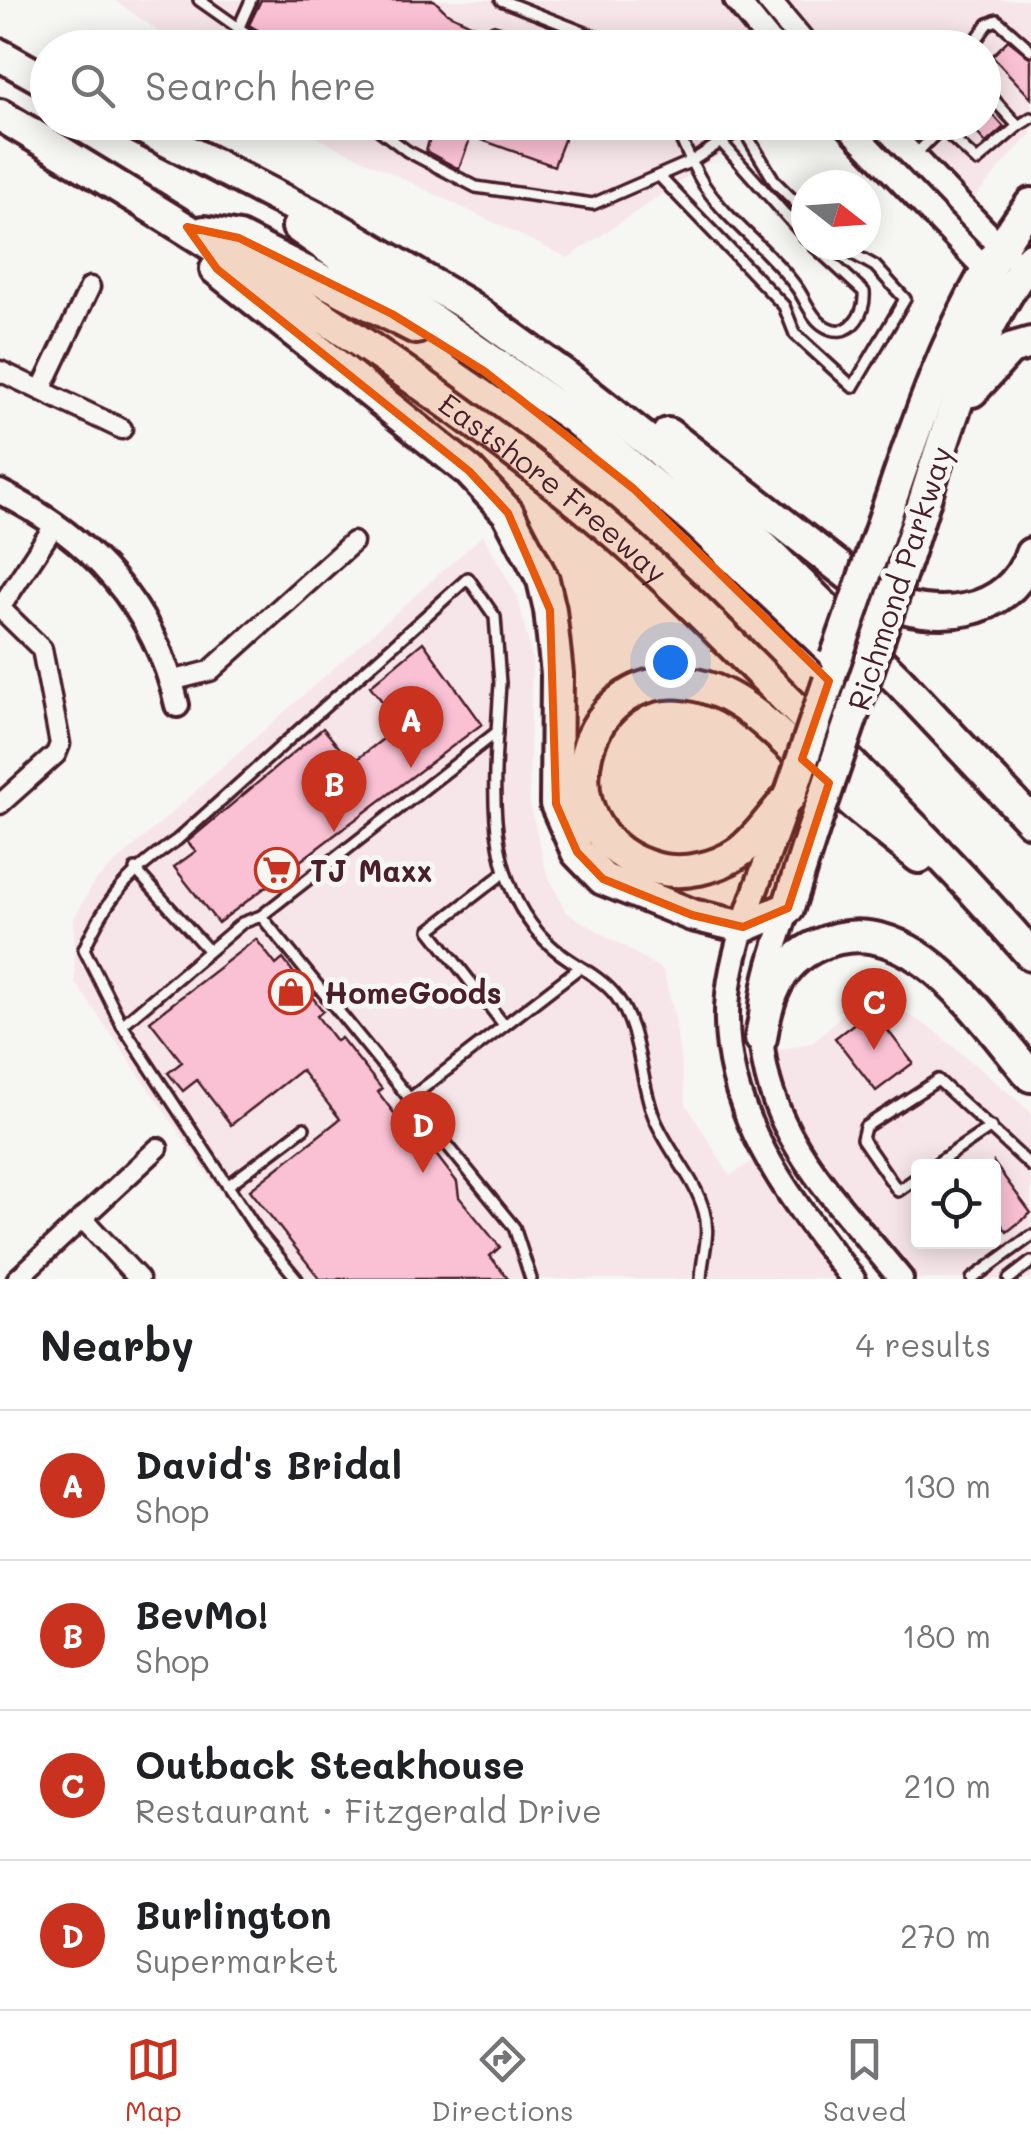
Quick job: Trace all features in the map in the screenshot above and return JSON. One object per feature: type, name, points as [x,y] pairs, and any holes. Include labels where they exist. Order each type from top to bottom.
[{"type":"highway","points":[[0,54],[30,70]]},
{"type":"highway","name":"Eastshore Freeway","points":[[0,114],[30,132]]},
{"type":"highway","name":"Eastshore Freeway","points":[[43,140],[189,229],[440,399],[585,508],[724,635],[1031,955]]},
{"type":"highway","points":[[149,140],[304,230],[489,357],[628,463],[832,670],[861,693]]},
{"type":"highway","points":[[166,140],[337,228],[467,304],[564,374],[658,449],[743,527],[900,681],[1031,821]]},
{"type":"highway","name":"Richmond Parkway","points":[[790,796],[944,348],[992,258],[1031,204]]},
{"type":"highway","points":[[189,229],[240,238],[441,342],[568,435],[732,568]]},
{"type":"highway","points":[[189,229],[217,270],[469,471],[508,513],[543,580],[550,610],[557,674],[556,804],[577,852],[603,880],[629,894],[743,927],[788,908]]},
{"type":"highway","name":"Richmond Parkway","points":[[788,908],[951,422],[990,323],[1025,281]]},
{"type":"highway","points":[[951,422],[986,371],[1010,349],[1031,343]]},
{"type":"highway","points":[[564,374],[670,435],[880,599],[912,613],[966,612],[988,602],[1011,586],[1031,554]]},
{"type":"highway","points":[[790,796],[740,852],[694,870],[670,872],[618,852],[602,834],[584,798],[584,759],[606,713],[634,693],[665,683],[704,687],[724,695],[1009,929]]},
{"type":"highway","points":[[762,1038],[766,1009],[777,978],[790,963],[821,943],[858,934],[901,946],[920,957],[953,986],[1031,1076]]},
{"type":"main road","points":[[736,0],[760,30]]},
{"type":"main road","points":[[768,0],[793,30]]},
{"type":"main road","points":[[864,140],[992,258],[1025,281]]},
{"type":"main road","points":[[897,140],[992,258]]},
{"type":"main road","points":[[0,492],[56,523],[113,576],[136,604],[172,680],[177,705]]},
{"type":"main road","points":[[790,796],[743,927],[727,1007],[735,1087],[768,1163],[854,1279]]},
{"type":"main road","points":[[788,908],[767,975],[762,1038],[776,1112],[796,1152],[901,1279]]},
{"type":"street","points":[[42,388],[90,287]]},
{"type":"street","points":[[0,371],[122,429]]},
{"type":"street","points":[[0,804],[56,754],[60,744],[42,649],[0,608],[56,523]]},
{"type":"street","points":[[172,680],[210,671],[353,542]]},
{"type":"street","points":[[17,1279],[158,1148]]},
{"type":"street","points":[[82,1218],[139,1279]]},
{"type":"lane","points":[[199,0],[243,30]]},
{"type":"lane","points":[[239,27],[251,0]]},
{"type":"lane","points":[[501,0],[578,30]]},
{"type":"lane","points":[[984,30],[998,20],[1031,50]]},
{"type":"lane","points":[[1001,108],[1018,126]]},
{"type":"lane","points":[[954,140],[977,161],[1031,118]]},
{"type":"lane","points":[[392,140],[476,187],[593,204],[692,162],[728,140]]},
{"type":"lane","points":[[682,140],[706,188],[793,282],[820,324],[833,330],[848,329],[860,320],[866,307],[864,292],[829,260]]},
{"type":"lane","points":[[754,140],[775,182],[791,199]]},
{"type":"lane","points":[[913,157],[926,140]]},
{"type":"lane","points":[[723,144],[791,221]]},
{"type":"lane","points":[[660,177],[784,306],[795,334],[853,387],[906,299],[875,266],[864,260]]},
{"type":"lane","points":[[297,1279],[259,1233],[122,1025],[84,949],[104,905],[135,869],[177,840],[468,578],[495,617],[500,683],[495,830],[505,872],[532,924],[579,968],[614,993],[632,1021],[641,1081],[655,1119],[703,1208],[707,1229],[701,1279]]},
{"type":"lane","points":[[122,1025],[242,923],[261,916],[497,732]]},
{"type":"lane","points":[[135,869],[208,950]]},
{"type":"lane","points":[[504,1025],[430,930],[505,872]]},
{"type":"lane","points":[[261,916],[514,1227],[531,1279]]},
{"type":"lane","points":[[409,1099],[579,968]]},
{"type":"lane","points":[[911,1182],[898,1191],[862,1139],[865,1127],[938,1080],[1031,1166]]},
{"type":"lane","points":[[944,1159],[990,1126]]},
{"type":"lane","points":[[230,1184],[304,1128]]},
{"type":"lane","points":[[972,1279],[1031,1236]]},
{"type":"lane","points":[[1008,1279],[1031,1262]]},
{"type":"highlighted area","points":[[187,227],[239,238],[392,314],[484,371],[634,489],[829,681],[802,759],[829,783],[788,908],[743,927],[692,915],[603,879],[577,852],[556,804],[550,610],[508,513],[469,471],[217,269]]},
{"type":"shaded area","points":[[114,0],[727,0],[752,30],[157,30]]},
{"type":"shaded area","points":[[783,0],[1027,0],[1031,6],[1031,133],[965,208],[899,140],[1001,140],[1001,30],[805,30]]},
{"type":"shaded area","points":[[322,140],[741,140],[568,258]]},
{"type":"shaded area","points":[[483,535],[518,598],[532,658],[529,800],[546,871],[566,912],[663,970],[675,1018],[686,1104],[730,1176],[757,1158],[851,1279],[287,1279],[215,1185],[75,982],[74,918],[95,881]]},
{"type":"shaded area","points":[[868,988],[936,1032],[1031,1112],[1031,1279],[910,1279],[817,1167],[785,1109],[772,1052],[814,1042]]},
{"type":"building","points":[[261,0],[434,0],[447,13],[481,29],[494,24],[514,30],[257,30],[249,25]]},
{"type":"building","points":[[1008,40],[1031,58],[1031,98],[1001,66],[1001,47]]},
{"type":"building","points":[[429,140],[470,140],[459,169],[426,151]]},
{"type":"building","points":[[482,140],[564,140],[554,166]]},
{"type":"building","points":[[423,642],[482,724],[218,923],[174,867],[196,851],[187,842],[323,728],[352,763],[401,725],[370,686]]},
{"type":"building","points":[[256,939],[276,965],[283,959],[323,1011],[317,1016],[336,1041],[341,1038],[382,1089],[378,1092],[416,1142],[431,1148],[457,1182],[459,1197],[500,1247],[490,1256],[508,1279],[320,1279],[250,1190],[340,1119],[301,1070],[231,1125],[197,1080],[183,1091],[168,1073],[182,1062],[150,1021]]},
{"type":"building","points":[[872,1010],[913,1063],[876,1091],[835,1038]]},
{"type":"building","points":[[1001,1172],[1031,1213],[1007,1232],[1001,1224]]},
{"type":"place","name":"David's Bridal","points":[[411,768]]},
{"type":"place","name":"BevMo!","points":[[334,832]]},
{"type":"place","name":"TJ Maxx","points":[[277,870]]},
{"type":"place","name":"HomeGoods","points":[[291,992]]},
{"type":"place","name":"Outback Steakhouse","points":[[874,1050]]},
{"type":"place","name":"Burlington","points":[[423,1173]]}]
